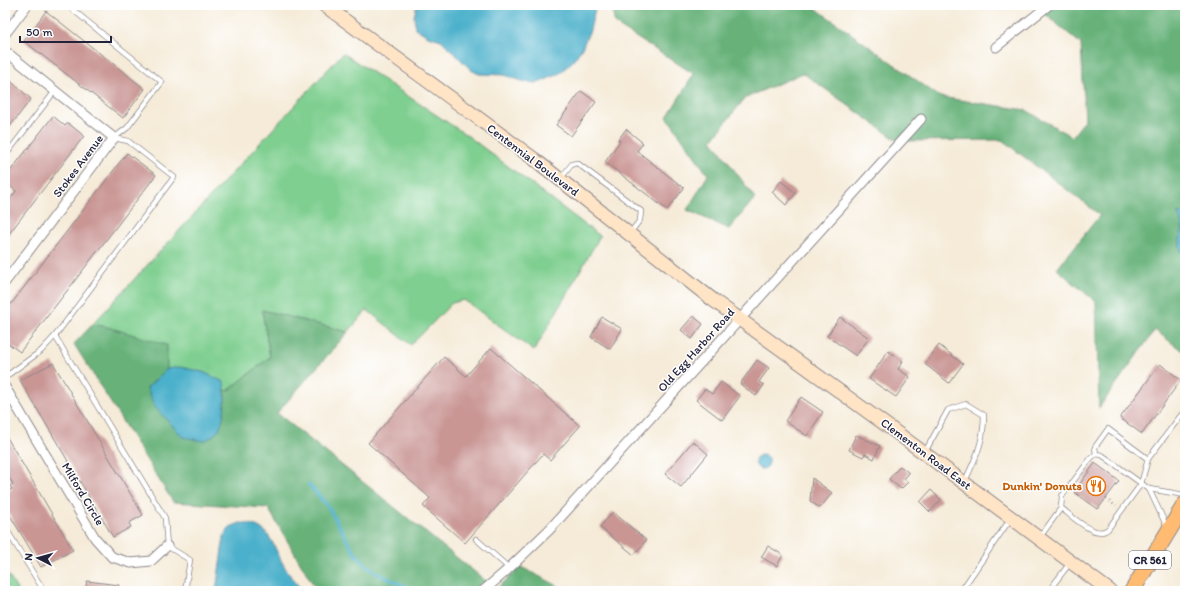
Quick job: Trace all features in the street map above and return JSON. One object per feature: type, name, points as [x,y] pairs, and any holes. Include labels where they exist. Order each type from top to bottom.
[{"type":"main road","name":"Centennial Boulevard","points":[[324,5],[560,180],[740,320]]},
{"type":"main road","name":"Clementon Road East","points":[[740,320],[924,453],[1110,591]]},
{"type":"main road","name":"CR 561","points":[[1132,591],[1185,504]]},
{"type":"street","points":[[5,34],[27,5]]},
{"type":"street","points":[[1034,5],[1040,12]]},
{"type":"street","points":[[996,47],[1049,5]]},
{"type":"street","name":"Stokes Avenue","points":[[5,50],[114,138],[5,282]]},
{"type":"street","name":"Old Egg Harbor Road","points":[[483,591],[549,530],[740,320],[846,200],[921,119]]},
{"type":"street","name":"Milford Circle","points":[[5,387],[95,538],[112,557],[131,563],[151,561],[167,546]]},
{"type":"lane","points":[[67,5],[162,82],[127,128],[114,138]]},
{"type":"lane","points":[[5,156],[56,91]]},
{"type":"lane","points":[[5,377],[41,351],[55,336],[174,177],[128,141],[114,138]]},
{"type":"lane","points":[[560,180],[572,164],[577,163],[641,211],[640,220],[628,234]]},
{"type":"lane","points":[[55,336],[165,518],[167,546],[190,560],[185,591]]},
{"type":"lane","points":[[924,453],[948,410],[966,404],[984,415],[984,429],[979,453],[964,483]]},
{"type":"lane","points":[[1061,508],[1098,533],[1108,529],[1141,484],[1148,459],[1185,410]]},
{"type":"lane","points":[[1096,454],[1095,447],[1108,429],[1148,459]]},
{"type":"lane","points":[[1039,538],[1061,508],[1062,496],[1091,458],[1096,454],[1102,455],[1149,489],[1185,495]]},
{"type":"lane","points":[[1149,489],[1169,529]]},
{"type":"lane","points":[[961,591],[1011,518]]},
{"type":"lane","points":[[5,527],[44,591]]},
{"type":"lane","points":[[476,539],[509,568]]},
{"type":"lane","points":[[1053,591],[1050,589],[1071,562]]},
{"type":"path","points":[[1106,499],[1122,510]]},
{"type":"green space","points":[[611,5],[811,5],[940,97],[1026,110],[1072,137],[1085,120],[1081,44],[1044,13],[1044,5],[1185,5],[1185,353],[1155,330],[1099,408],[1096,302],[1057,269],[1100,215],[1002,140],[898,141],[803,73],[745,98],[712,140],[755,198],[729,229],[687,210],[708,175],[667,117],[694,74],[615,24]]},
{"type":"green space","points":[[343,53],[468,136],[600,236],[534,351],[464,300],[452,303],[411,345],[367,310],[348,332],[262,310],[270,357],[228,391],[167,369],[111,328],[93,324]]},
{"type":"green space","points":[[262,310],[348,332],[277,413],[496,589],[521,567],[568,591],[317,591],[268,508],[173,502],[74,344],[93,324],[167,345],[167,369],[228,391],[270,357]]},
{"type":"green space","points":[[5,570],[18,591],[5,591]]},
{"type":"water","points":[[417,5],[596,5],[590,30],[582,48],[573,61],[559,74],[538,83],[525,82],[504,75],[479,74],[471,70],[441,40],[428,36],[415,28],[414,16]]},
{"type":"water","points":[[1178,213],[1185,215],[1185,261],[1180,247],[1180,239],[1183,229]]},
{"type":"water","points":[[180,367],[203,372],[224,382],[225,402],[221,424],[215,434],[204,441],[183,437],[154,406],[147,388],[167,369]]},
{"type":"water","points":[[759,455],[765,455],[769,459],[769,465],[765,469],[759,469],[755,465],[755,459]]},
{"type":"water","points":[[240,523],[250,524],[264,531],[272,542],[287,571],[303,591],[216,591],[224,536],[230,527]]},
{"type":"building","points":[[46,11],[145,89],[123,118],[24,41]]},
{"type":"building","points":[[5,76],[31,99],[5,133]]},
{"type":"building","points":[[581,91],[596,102],[571,136],[556,125]]},
{"type":"building","points":[[53,116],[65,126],[68,123],[84,136],[5,239],[5,206],[16,191],[5,182],[5,178]]},
{"type":"building","points":[[626,129],[643,143],[637,151],[684,188],[667,210],[605,162],[620,141],[618,140]]},
{"type":"building","points":[[127,153],[156,175],[20,352],[5,341],[5,312]]},
{"type":"building","points":[[781,181],[796,193],[786,205],[772,192]]},
{"type":"building","points":[[693,316],[703,324],[692,339],[681,330]]},
{"type":"building","points":[[602,317],[622,329],[610,349],[591,337]]},
{"type":"building","points":[[840,317],[869,338],[856,356],[827,336]]},
{"type":"building","points":[[939,345],[963,364],[949,383],[925,364]]},
{"type":"building","points":[[491,348],[580,426],[550,460],[543,454],[465,543],[423,506],[430,498],[368,443],[444,357],[466,376]]},
{"type":"building","points":[[888,351],[903,361],[898,369],[910,377],[896,397],[869,379]]},
{"type":"building","points":[[757,360],[769,368],[759,382],[764,385],[756,396],[740,384]]},
{"type":"building","points":[[53,363],[143,515],[129,523],[131,527],[113,537],[20,380]]},
{"type":"building","points":[[1160,364],[1181,380],[1142,434],[1120,418]]},
{"type":"building","points":[[721,382],[740,396],[722,420],[696,400],[705,389],[712,394]]},
{"type":"building","points":[[801,397],[823,412],[807,436],[785,421]]},
{"type":"building","points":[[5,434],[73,550],[41,567],[5,507],[5,493],[12,489],[10,486],[13,484],[5,471]]},
{"type":"building","points":[[856,435],[880,446],[874,459],[865,454],[863,457],[849,450]]},
{"type":"building","points":[[693,441],[708,454],[681,487],[665,474]]},
{"type":"building","name":"Dunkin' Donuts","points":[[1095,463],[1119,481],[1098,509],[1074,492]]},
{"type":"building","points":[[900,466],[909,473],[904,479],[908,482],[901,489],[889,479]]},
{"type":"building","points":[[812,478],[832,493],[820,508],[810,501]]},
{"type":"building","points":[[931,490],[941,500],[930,512],[920,502]]},
{"type":"building","points":[[613,512],[646,540],[634,555],[600,527]]},
{"type":"building","points":[[768,546],[783,555],[777,566],[761,557]]},
{"type":"building","points":[[87,581],[119,585],[118,591],[85,591]]},
{"type":"waterway","points":[[309,485],[327,505],[354,552],[366,565],[380,575],[416,591]]},
{"type":"place","name":"Dunkin' Donuts","points":[[1096,486]]}]
